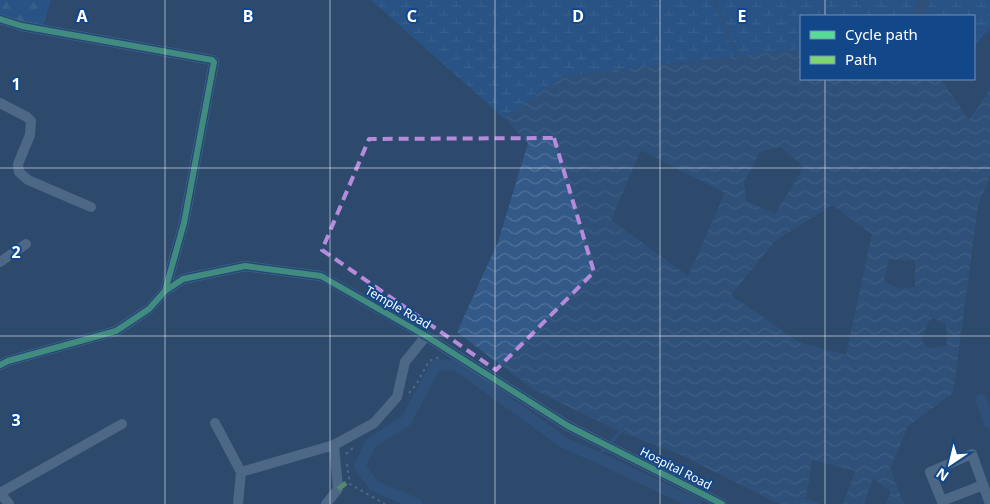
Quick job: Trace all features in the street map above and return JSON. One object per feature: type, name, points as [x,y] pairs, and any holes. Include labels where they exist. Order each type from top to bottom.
[{"type":"street","points":[[0,20],[22,26],[212,60],[214,62],[184,224],[165,291],[149,310],[116,331],[8,361],[0,365]]},
{"type":"street","points":[[0,103],[31,121],[30,135],[18,164],[19,172],[28,180],[91,207]]},
{"type":"street","points":[[0,262],[26,244]]},
{"type":"street","name":"Temple Road","points":[[165,291],[182,279],[245,266],[321,276],[426,336],[582,434],[619,452]]},
{"type":"street","points":[[241,472],[334,445],[374,424],[397,397],[405,362],[426,336]]},
{"type":"street","points":[[215,423],[241,472],[238,504]]},
{"type":"street","points":[[9,504],[0,493],[122,424]]},
{"type":"street","points":[[326,504],[338,489],[334,445]]},
{"type":"street","name":"Hospital Road","points":[[619,452],[722,504]]},
{"type":"street","points":[[983,485],[942,502],[930,472],[972,454],[990,504]]},
{"type":"path","points":[[405,397],[416,385],[429,361],[444,355]]},
{"type":"path","points":[[346,454],[353,448]]},
{"type":"path","points":[[347,463],[350,484],[384,504]]},
{"type":"highlighted area","points":[[554,138],[594,272],[496,370],[322,250],[369,139]]},
{"type":"green space","points":[[0,0],[51,0],[41,31],[0,21]]},
{"type":"green space","points":[[371,0],[990,0],[990,28],[975,45],[975,15],[800,15],[800,49],[564,76],[504,118]]},
{"type":"water","points":[[800,49],[800,80],[942,81],[969,120],[990,90],[990,176],[978,206],[953,393],[908,426],[890,469],[904,504],[886,504],[891,492],[873,478],[864,504],[843,504],[855,471],[812,460],[806,499],[821,504],[780,504],[674,452],[621,432],[534,390],[457,332],[498,242],[528,143],[504,118],[564,76]],"holes":[[[781,147],[804,167],[775,214],[746,201],[744,182],[760,152]],[[641,150],[725,193],[688,276],[611,220]],[[832,205],[872,234],[846,355],[800,343],[731,295],[775,241]],[[889,259],[915,261],[915,287],[899,289],[884,281]],[[933,318],[946,324],[947,346],[929,348],[921,341],[928,322]]]},
{"type":"waterway","points":[[714,0],[739,59]]},
{"type":"waterway","points":[[918,15],[924,0]]},
{"type":"waterway","points":[[417,504],[374,486],[360,466],[371,443],[406,421],[436,365],[456,365],[566,444],[696,504]]},
{"type":"waterway","points":[[981,399],[990,424]]},
{"type":"waterway","points":[[597,457],[623,429]]},
{"type":"marked path","points":[[338,489],[350,480]]},
{"type":"cycle path","points":[[0,19],[22,26],[212,60],[214,62],[184,223],[165,291]]},
{"type":"cycle path","points":[[0,365],[8,361],[116,331],[149,309],[165,291],[183,279],[245,266],[321,276],[426,336],[568,426],[722,504]]}]
